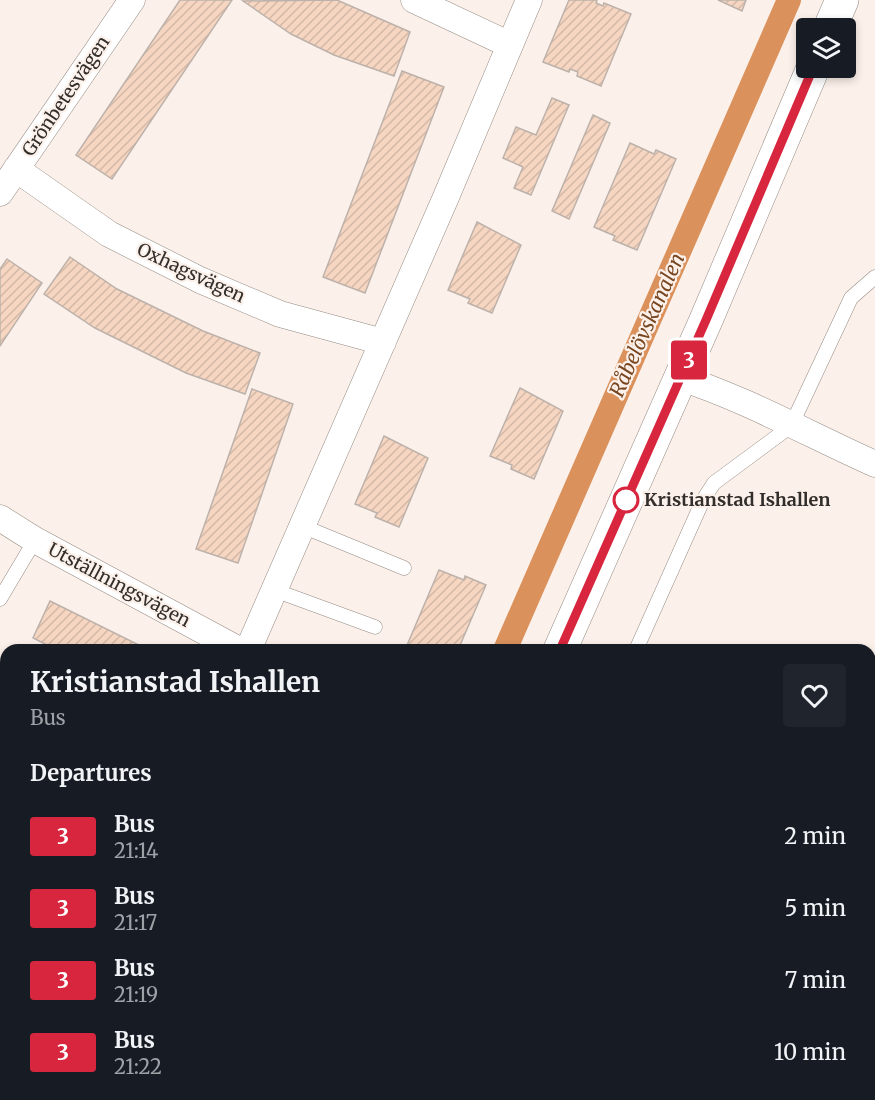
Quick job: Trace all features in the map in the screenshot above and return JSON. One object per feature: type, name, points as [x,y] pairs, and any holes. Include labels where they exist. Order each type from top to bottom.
[{"type":"street","name":"Grönbetesvägen","points":[[0,194],[132,0]]},
{"type":"street","points":[[414,0],[508,44]]},
{"type":"street","points":[[251,644],[383,342],[508,44],[529,0]]},
{"type":"street","points":[[834,18],[842,0]]},
{"type":"street","points":[[563,644],[681,378],[809,78]]},
{"type":"street","name":"Oxhagsvägen","points":[[16,170],[110,234],[200,280],[280,314],[383,342]]},
{"type":"street","points":[[681,378],[761,408],[791,426],[875,464]]},
{"type":"street","name":"Utställningsvägen","points":[[0,518],[35,540],[228,644]]},
{"type":"lane","points":[[639,644],[703,500],[714,483],[791,426],[851,298],[875,277]]},
{"type":"lane","points":[[302,526],[404,568]]},
{"type":"lane","points":[[0,599],[35,540]]},
{"type":"lane","points":[[274,590],[375,627]]},
{"type":"building","points":[[180,0],[232,0],[112,179],[76,155]]},
{"type":"building","points":[[337,0],[410,32],[394,76],[334,55],[291,34],[243,1]]},
{"type":"building","points":[[569,0],[597,0],[596,3],[603,6],[604,3],[631,14],[601,86],[577,76],[578,72],[570,69],[569,72],[543,62]]},
{"type":"building","points":[[718,0],[746,0],[742,11]]},
{"type":"building","points":[[402,71],[444,87],[365,293],[323,277]]},
{"type":"building","points":[[552,98],[569,105],[531,195],[514,188],[523,167],[503,158],[516,127],[536,135]]},
{"type":"building","points":[[593,115],[610,123],[569,219],[552,211]]},
{"type":"building","points":[[630,143],[654,154],[656,150],[676,159],[637,250],[613,240],[615,236],[594,227]]},
{"type":"building","points":[[477,222],[521,245],[492,313],[468,303],[470,299],[448,290]]},
{"type":"building","points":[[70,257],[117,289],[203,331],[260,353],[245,394],[186,373],[95,328],[44,294]]},
{"type":"building","points":[[7,259],[42,283],[0,346],[0,269]]},
{"type":"building","points":[[520,388],[563,411],[534,479],[511,469],[512,465],[490,456]]},
{"type":"building","points":[[252,389],[293,404],[238,563],[196,549]]},
{"type":"building","points":[[384,436],[428,458],[399,527],[375,517],[377,513],[355,504]]},
{"type":"building","points":[[439,570],[464,580],[465,576],[486,585],[461,644],[408,644]]},
{"type":"building","points":[[50,601],[137,644],[45,644],[33,638]]},
{"type":"waterway","name":"Råbelövskanalen","points":[[508,644],[789,0]]},
{"type":"bus line","name":"3","points":[[563,644],[706,320],[809,78]]},
{"type":"place","name":"Kristianstad Ishallen","points":[[626,500]]}]
